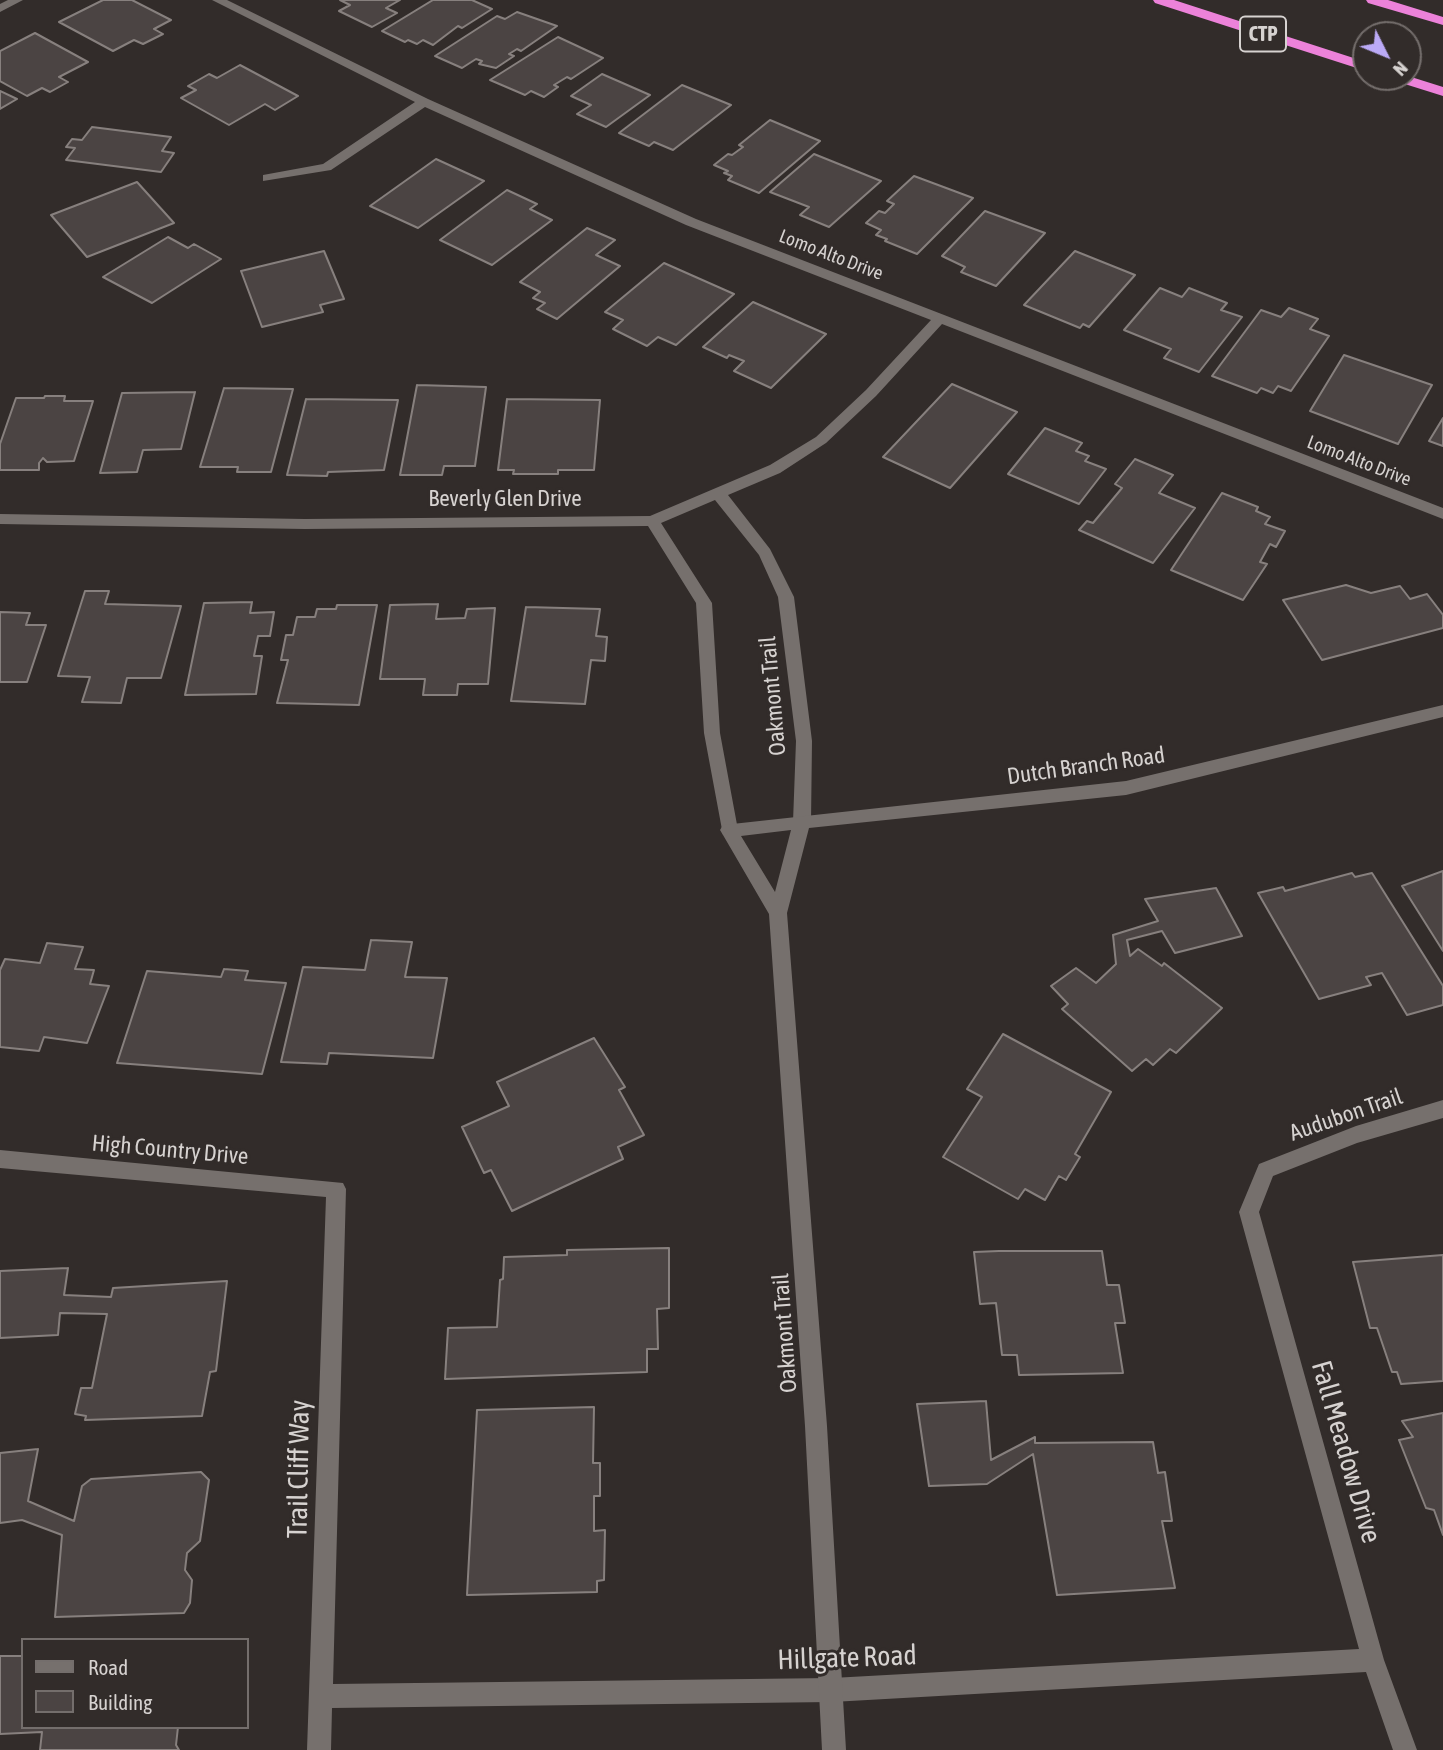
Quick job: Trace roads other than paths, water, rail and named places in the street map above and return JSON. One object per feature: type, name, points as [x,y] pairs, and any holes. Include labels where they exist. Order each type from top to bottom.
[{"type":"highway","name":"CTP","points":[[1160,0],[1352,62]]},
{"type":"highway","points":[[1373,0],[1443,21]]},
{"type":"highway","points":[[1422,85],[1443,92]]},
{"type":"street","points":[[0,9],[17,0]]},
{"type":"street","name":"Lomo Alto Drive","points":[[218,0],[424,102],[691,222],[1443,514]]},
{"type":"street","points":[[267,178],[327,167],[424,102]]},
{"type":"street","name":"Beverly Glen Drive","points":[[0,519],[291,524],[652,521],[775,469],[821,440],[871,393],[941,317]]},
{"type":"street","name":"Oakmont Trail","points":[[718,493],[765,553],[786,597],[804,741],[802,822],[778,913],[816,1426],[834,1750]]},
{"type":"street","name":"Oakmont Trail","points":[[652,521],[704,603],[712,733],[729,830],[778,913]]},
{"type":"street","name":"Dutch Branch Road","points":[[729,830],[1126,788],[1443,711]]},
{"type":"street","name":"Audubon Trail","points":[[1266,1170],[1356,1135],[1443,1109]]},
{"type":"street","name":"High Country Drive","points":[[0,1159],[336,1189]]},
{"type":"street","name":"Fall Meadow Drive","points":[[1266,1170],[1249,1212],[1373,1660],[1405,1750]]},
{"type":"street","name":"Trail Cliff Way","points":[[319,1750],[323,1696],[336,1189]]},
{"type":"street","name":"Hillgate Road","points":[[323,1696],[832,1690],[1373,1660]]}]
